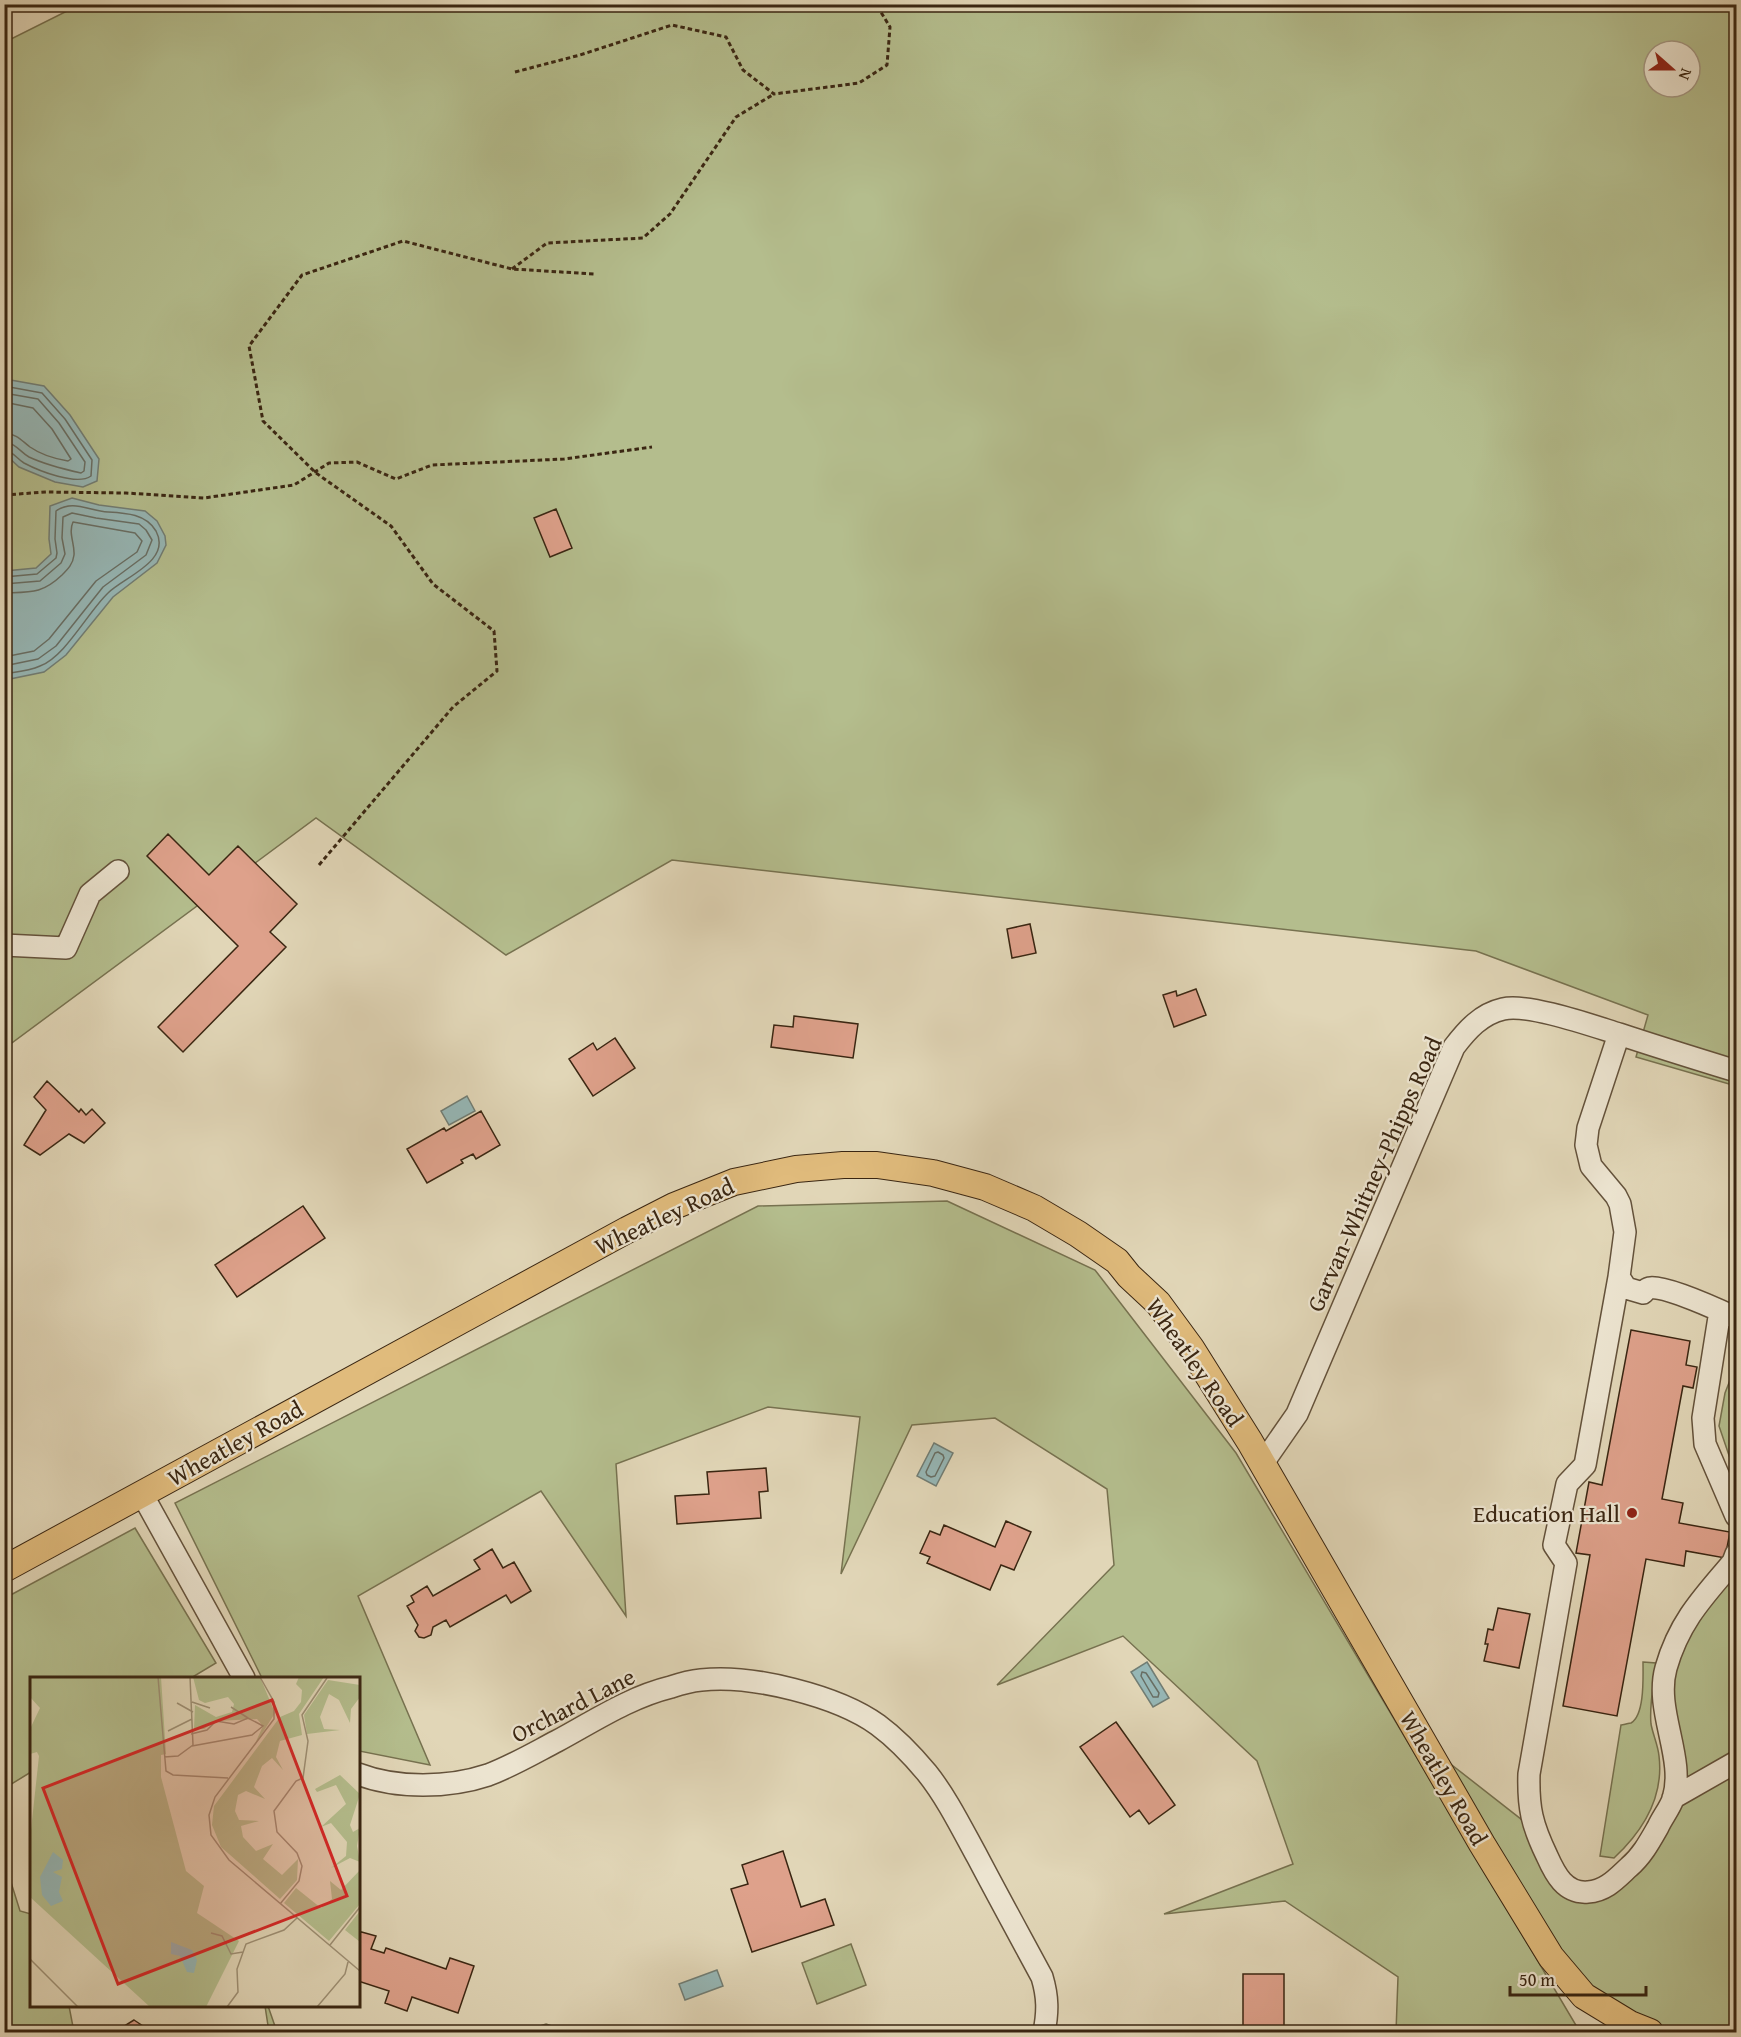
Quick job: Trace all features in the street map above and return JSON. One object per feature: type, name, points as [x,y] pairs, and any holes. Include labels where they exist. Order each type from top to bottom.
[{"type":"main road","name":"Wheatley Road","points":[[4,1569],[627,1230],[674,1206],[734,1182],[796,1169],[877,1165],[933,1173],[985,1187],[1034,1208],[1078,1233],[1117,1261],[1129,1276],[1158,1303],[1191,1348],[1263,1463],[1476,1834],[1551,1957],[1584,1995],[1630,2024],[1650,2032]]},
{"type":"street","points":[[4,945],[66,948],[90,894],[118,872]]},
{"type":"street","name":"Garvan-Whitney-Phipps Road","points":[[1263,1463],[1297,1414],[1454,1047],[1464,1033],[1483,1017],[1504,1009],[1515,1008],[1563,1016],[1737,1071]]},
{"type":"street","points":[[1619,1034],[1588,1128],[1586,1145],[1591,1166],[1620,1204],[1625,1232],[1620,1277],[1585,1465],[1567,1484],[1554,1545],[1566,1563],[1529,1774],[1528,1801],[1535,1830],[1556,1876],[1568,1888],[1587,1893],[1605,1888],[1637,1861],[1673,1798],[1676,1768],[1664,1700],[1665,1671],[1690,1613],[1733,1562],[1737,1554]]},
{"type":"street","points":[[1620,1277],[1626,1288],[1643,1293],[1647,1289],[1654,1288],[1729,1314],[1703,1418],[1705,1444],[1737,1516]]},
{"type":"street","points":[[142,1494],[242,1677]]},
{"type":"street","name":"Orchard Lane","points":[[360,1774],[398,1783],[429,1785],[487,1775],[515,1763],[637,1698],[669,1687],[702,1680],[736,1680],[773,1685],[841,1705],[877,1724],[906,1749],[928,1775],[952,1811],[1042,1977],[1048,1997],[1044,2032]]},
{"type":"street","points":[[1673,1798],[1737,1762]]},
{"type":"path","points":[[512,269],[547,243],[643,238],[670,214],[736,117],[774,94],[859,83],[887,65],[890,27],[876,4]]},
{"type":"path","points":[[515,72],[580,55],[672,25],[726,37],[743,70],[774,94]]},
{"type":"path","points":[[319,865],[453,707],[497,671],[494,631],[433,584],[391,526],[314,471],[263,421],[249,346],[302,275],[403,241],[512,269],[594,274]]},
{"type":"path","points":[[4,495],[46,492],[126,493],[204,498],[294,485],[328,463],[357,462],[396,479],[432,465],[564,459],[652,447]]},
{"type":"green space","points":[[81,4],[1736,5],[1736,1086],[1636,1057],[1648,1015],[1476,951],[672,860],[506,955],[316,818],[5,1048],[5,42]]},
{"type":"green space","points":[[947,1201],[1095,1270],[1236,1453],[1580,2032],[1396,2032],[1398,1977],[1285,1901],[1164,1914],[1293,1864],[1257,1761],[1123,1636],[997,1685],[1114,1565],[1107,1489],[995,1418],[912,1425],[841,1574],[860,1417],[768,1407],[616,1464],[626,1616],[541,1491],[358,1596],[430,1765],[360,1751],[360,1677],[262,1677],[175,1503],[758,1206]]},
{"type":"green space","points":[[1736,1365],[1736,1476],[1719,1426],[1725,1393]]},
{"type":"green space","points":[[135,1528],[216,1663],[193,1677],[30,1677],[30,1773],[5,1788],[5,1598]]},
{"type":"green space","points":[[1736,1554],[1736,2032],[1650,2032],[1584,1996],[1425,1744],[1535,1830],[1556,1876],[1605,1888],[1673,1798],[1665,1671]]},
{"type":"green space","points":[[1643,1662],[1656,1663],[1651,1701],[1651,1724],[1658,1748],[1660,1771],[1655,1799],[1642,1825],[1624,1848],[1614,1858],[1600,1856],[1621,1725],[1631,1723],[1639,1712]]},
{"type":"green space","points":[[4,1860],[20,1911],[30,1914],[30,2007],[69,2007],[74,2032],[5,2032]]},
{"type":"green space","points":[[851,1944],[866,1985],[817,2004],[802,1963]]},
{"type":"green space","points":[[265,2007],[268,2007],[277,2032],[269,2032]]},
{"type":"green space","points":[[546,2024],[552,2026],[554,2032],[522,2032]]},
{"type":"water","points":[[5,379],[44,386],[70,415],[99,459],[97,481],[83,487],[55,482],[19,467],[5,454]]},
{"type":"water","points":[[72,498],[99,505],[145,511],[157,521],[165,536],[166,545],[157,563],[113,597],[66,655],[44,672],[5,680],[5,571],[36,568],[51,554],[50,506]]},
{"type":"water","points":[[467,1096],[475,1111],[449,1125],[441,1111]]},
{"type":"water","points":[[934,1443],[953,1453],[936,1486],[917,1476]]},
{"type":"water","points":[[1147,1662],[1169,1698],[1153,1707],[1131,1672]]},
{"type":"water","points":[[717,1970],[723,1986],[685,2000],[679,1984]]},
{"type":"building","points":[[556,509],[572,548],[550,557],[534,518]]},
{"type":"building","points":[[168,834],[209,875],[238,846],[297,904],[270,932],[286,947],[183,1052],[158,1027],[238,946],[147,856]]},
{"type":"building","points":[[1030,924],[1036,953],[1012,958],[1007,929]]},
{"type":"building","points":[[1196,989],[1206,1015],[1174,1027],[1163,995],[1176,991],[1177,996]]},
{"type":"building","points":[[794,1016],[858,1024],[853,1058],[771,1047],[774,1025],[793,1027]]},
{"type":"building","points":[[615,1038],[635,1068],[593,1096],[569,1059],[593,1043],[597,1050]]},
{"type":"building","points":[[47,1081],[79,1112],[81,1109],[86,1115],[92,1109],[105,1123],[84,1143],[69,1134],[40,1155],[24,1145],[46,1110],[34,1097]]},
{"type":"building","points":[[481,1111],[500,1145],[476,1159],[473,1154],[461,1160],[463,1163],[427,1183],[407,1149],[444,1128],[446,1131]]},
{"type":"building","points":[[303,1206],[325,1238],[237,1297],[215,1265]]},
{"type":"building","name":"Education Hall","points":[[1631,1330],[1690,1341],[1686,1365],[1697,1367],[1693,1388],[1683,1386],[1662,1499],[1683,1503],[1679,1523],[1730,1532],[1725,1558],[1686,1551],[1684,1566],[1646,1559],[1617,1716],[1563,1706],[1590,1555],[1576,1553],[1589,1482],[1602,1485]]},
{"type":"building","points":[[766,1468],[768,1491],[759,1492],[761,1518],[677,1524],[675,1496],[709,1494],[707,1472]]},
{"type":"building","points":[[1006,1521],[1031,1532],[1014,1570],[1001,1565],[990,1590],[927,1563],[930,1557],[920,1553],[930,1531],[940,1535],[944,1525],[995,1547]]},
{"type":"building","points":[[492,1549],[503,1568],[514,1562],[531,1591],[511,1603],[506,1595],[450,1627],[446,1620],[433,1627],[431,1635],[424,1638],[419,1637],[415,1631],[418,1625],[407,1606],[414,1602],[411,1596],[427,1586],[433,1596],[480,1569],[474,1560]]},
{"type":"building","points":[[1498,1608],[1530,1614],[1519,1668],[1484,1661],[1488,1644],[1485,1644],[1488,1629],[1493,1630]]},
{"type":"building","points":[[1116,1722],[1175,1805],[1149,1824],[1139,1810],[1130,1817],[1080,1747]]},
{"type":"building","points":[[783,1851],[801,1907],[825,1899],[834,1925],[752,1952],[731,1889],[748,1884],[742,1865]]},
{"type":"building","points":[[360,1932],[376,1936],[371,1949],[384,1953],[386,1948],[446,1969],[450,1958],[474,1966],[458,2013],[412,1997],[407,2011],[385,2003],[389,1991],[360,1982]]},
{"type":"building","points":[[1243,1974],[1284,1974],[1284,2032],[1243,2030]]},
{"type":"building","points":[[134,2020],[152,2032],[118,2032]]},
{"type":"place","name":"Education Hall","points":[[1632,1513]]}]
